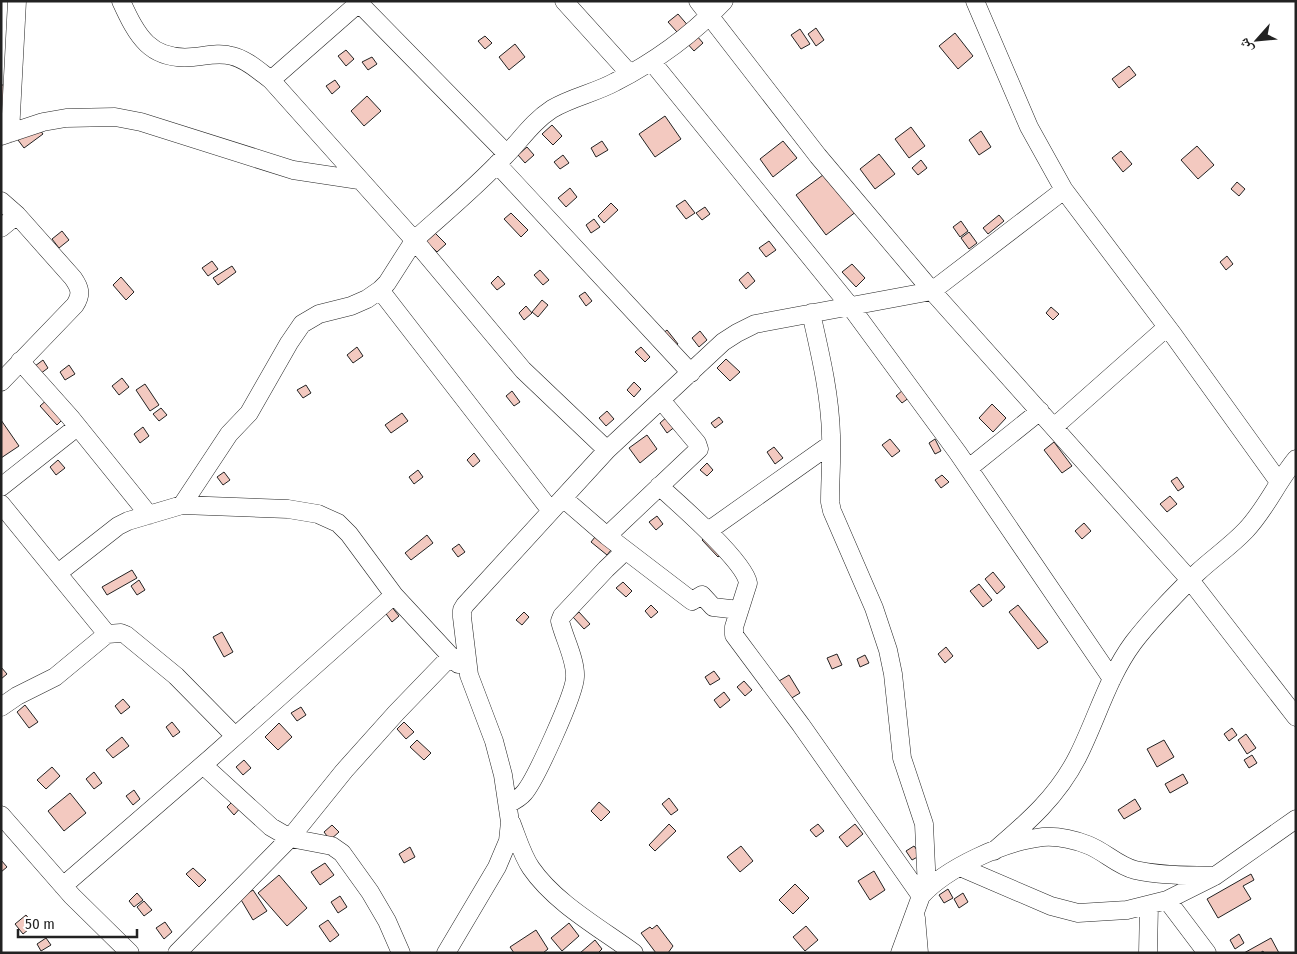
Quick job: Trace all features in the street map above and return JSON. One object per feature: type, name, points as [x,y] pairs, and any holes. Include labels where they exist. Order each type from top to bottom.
[{"type":"street","points":[[17,1],[5,134],[43,122],[66,118],[115,117],[141,122],[293,170],[359,180]]},
{"type":"street","points":[[121,1],[131,24],[141,39],[148,46],[161,53],[178,58],[222,54],[232,56],[245,62],[271,80],[414,242],[522,370],[607,450]]},
{"type":"street","points":[[564,1],[630,74]]},
{"type":"street","points":[[698,1],[818,156],[932,291],[1190,580],[1296,717]]},
{"type":"street","points":[[182,505],[229,434],[248,412],[302,324],[319,314],[359,302],[380,290],[387,283],[414,242],[502,159],[536,120],[553,109],[614,83],[652,62],[675,47],[699,27],[724,1]]},
{"type":"street","points":[[975,1],[1029,127],[1064,190],[1167,327],[1279,482]]},
{"type":"street","points":[[271,80],[359,2],[502,159],[691,372]]},
{"type":"street","points":[[652,62],[850,306],[969,468],[1112,679]]},
{"type":"street","points":[[446,953],[497,867],[508,841],[510,822],[508,804],[494,741],[469,675],[462,610],[465,605],[607,450],[723,342],[737,332],[755,324],[932,291],[1064,190]]},
{"type":"street","points":[[1,201],[17,215],[80,287],[80,297],[75,305],[1,382]]},
{"type":"street","points":[[1,228],[17,215]]},
{"type":"street","points":[[380,290],[551,512]]},
{"type":"street","points":[[811,313],[824,372],[831,444],[830,502],[832,512],[876,615],[888,650],[893,674],[902,758],[924,824],[919,953]]},
{"type":"street","points":[[1054,427],[1167,327]]},
{"type":"street","points":[[20,361],[149,515]]},
{"type":"street","points":[[607,536],[699,449],[697,443],[662,400]]},
{"type":"street","points":[[969,468],[1040,411]]},
{"type":"street","points":[[1,487],[77,427]]},
{"type":"street","points":[[708,532],[831,444]]},
{"type":"street","points":[[994,852],[1047,803],[1062,783],[1079,755],[1112,679],[1133,643],[1154,617],[1190,580],[1244,532],[1266,505],[1279,482],[1296,459]]},
{"type":"street","points":[[659,486],[733,558],[747,578],[748,583],[734,627],[734,635],[801,725],[921,899]]},
{"type":"street","points":[[563,498],[625,551],[692,601],[702,595],[713,607],[739,610]]},
{"type":"street","points":[[1,504],[106,634]]},
{"type":"street","points":[[58,573],[118,526],[128,521],[182,505],[288,509],[318,514],[338,523],[349,534],[394,595],[469,675]]},
{"type":"street","points":[[508,804],[520,797],[529,785],[558,725],[575,681],[575,668],[560,621],[562,616],[606,568],[625,551]]},
{"type":"street","points":[[63,886],[236,736],[394,595]]},
{"type":"street","points":[[1,707],[17,696],[55,677],[106,634],[120,633],[126,635],[176,676],[236,736]]},
{"type":"street","points":[[177,953],[290,838],[344,771],[451,656]]},
{"type":"street","points":[[203,764],[271,827],[290,838],[332,846],[342,853],[382,913],[401,953]]},
{"type":"street","points":[[1,815],[63,886],[130,953]]},
{"type":"street","points":[[960,867],[1051,906],[1078,912],[1127,910],[1167,900],[1215,876],[1296,819]]},
{"type":"street","points":[[510,822],[530,867],[548,888],[562,901],[634,953]]},
{"type":"street","points":[[900,953],[921,899],[935,882],[960,867],[1016,843],[1044,837],[1061,838],[1088,845],[1132,870],[1150,874],[1215,876]]},
{"type":"street","points":[[1167,900],[1207,953]]},
{"type":"street","points":[[1148,953],[1150,905]]},
{"type":"building","points":[[678,14],[703,43],[694,51],[668,22]]},
{"type":"building","points":[[816,28],[824,40],[816,46],[808,34]]},
{"type":"building","points":[[800,29],[810,44],[801,49],[791,35]]},
{"type":"building","points":[[955,33],[973,56],[958,69],[939,46]]},
{"type":"building","points":[[485,36],[492,43],[485,49],[478,41]]},
{"type":"building","points":[[515,44],[525,57],[509,70],[499,57]]},
{"type":"building","points":[[346,50],[354,59],[346,66],[338,56]]},
{"type":"building","points":[[372,57],[377,64],[368,70],[362,62]]},
{"type":"building","points":[[1129,66],[1136,75],[1119,88],[1112,79]]},
{"type":"building","points":[[335,80],[340,87],[332,94],[326,86]]},
{"type":"building","points":[[4,84],[19,102],[1,118],[1,86]]},
{"type":"building","points":[[367,96],[381,111],[364,126],[351,111]]},
{"type":"building","points":[[665,116],[681,139],[655,157],[639,134]]},
{"type":"building","points":[[31,118],[43,134],[24,148],[12,132]]},
{"type":"building","points":[[552,125],[562,136],[553,145],[542,134]]},
{"type":"building","points":[[911,127],[925,146],[909,158],[895,139]]},
{"type":"building","points":[[981,131],[991,147],[979,155],[969,140]]},
{"type":"building","points":[[602,141],[608,150],[596,157],[591,148]]},
{"type":"building","points":[[783,141],[797,158],[773,177],[760,159]]},
{"type":"building","points":[[1197,146],[1214,165],[1198,179],[1181,160]]},
{"type":"building","points":[[527,147],[534,155],[525,163],[518,155]]},
{"type":"building","points":[[1121,151],[1132,164],[1123,172],[1112,158]]},
{"type":"building","points":[[879,154],[895,174],[875,189],[860,169]]},
{"type":"building","points":[[563,155],[569,163],[560,169],[554,162]]},
{"type":"building","points":[[921,160],[927,168],[918,175],[912,168]]},
{"type":"building","points":[[827,172],[857,211],[826,235],[796,195]]},
{"type":"building","points":[[1237,182],[1245,189],[1239,196],[1231,189]]},
{"type":"building","points":[[570,188],[577,197],[566,207],[558,198]]},
{"type":"building","points":[[685,200],[695,213],[686,219],[676,206]]},
{"type":"building","points":[[611,203],[618,210],[604,223],[598,216]]},
{"type":"building","points":[[705,207],[710,214],[702,220],[696,213]]},
{"type":"building","points":[[511,213],[528,230],[521,237],[504,219]]},
{"type":"building","points":[[999,215],[1004,221],[988,234],[983,228]]},
{"type":"building","points":[[594,219],[600,227],[591,233],[586,225]]},
{"type":"building","points":[[961,221],[968,231],[960,237],[953,227]]},
{"type":"building","points":[[62,231],[69,240],[59,248],[52,239]]},
{"type":"building","points":[[434,232],[446,244],[437,252],[425,240]]},
{"type":"building","points":[[969,232],[977,243],[969,249],[961,238]]},
{"type":"building","points":[[769,241],[776,250],[766,257],[759,248]]},
{"type":"building","points":[[1227,256],[1233,264],[1226,270],[1220,262]]},
{"type":"building","points":[[212,261],[218,269],[208,276],[202,268]]},
{"type":"building","points":[[852,264],[865,278],[856,287],[842,272]]},
{"type":"building","points":[[232,266],[236,272],[218,285],[213,278]]},
{"type":"building","points":[[540,270],[549,280],[543,285],[534,275]]},
{"type":"building","points":[[748,272],[755,281],[746,289],[739,280]]},
{"type":"building","points":[[498,276],[505,284],[497,290],[491,283]]},
{"type":"building","points":[[121,277],[134,292],[126,300],[113,285]]},
{"type":"building","points":[[585,292],[592,301],[586,306],[579,296]]},
{"type":"building","points":[[542,300],[548,305],[538,317],[532,312]]},
{"type":"building","points":[[526,306],[532,313],[524,320],[519,313]]},
{"type":"building","points":[[1051,307],[1059,314],[1053,320],[1046,313]]},
{"type":"building","points":[[667,330],[678,344],[668,352],[657,338]]},
{"type":"building","points":[[700,331],[707,340],[699,347],[692,338]]},
{"type":"building","points":[[357,347],[363,356],[353,363],[347,355]]},
{"type":"building","points":[[641,347],[650,357],[645,362],[635,352]]},
{"type":"building","points":[[726,359],[740,372],[730,381],[717,368]]},
{"type":"building","points":[[43,360],[48,368],[40,374],[35,366]]},
{"type":"building","points":[[69,365],[75,374],[65,380],[60,372]]},
{"type":"building","points":[[122,378],[129,387],[119,395],[112,386]]},
{"type":"building","points":[[634,382],[641,389],[634,397],[627,390]]},
{"type":"building","points":[[145,384],[159,405],[150,411],[136,390]]},
{"type":"building","points":[[306,385],[311,393],[303,398],[297,390]]},
{"type":"building","points":[[904,389],[910,397],[902,403],[896,396]]},
{"type":"building","points":[[512,391],[520,402],[514,406],[506,396]]},
{"type":"building","points":[[49,398],[66,416],[57,425],[40,406]]},
{"type":"building","points":[[992,404],[1006,418],[993,432],[979,418]]},
{"type":"building","points":[[161,408],[167,415],[159,421],[153,414]]},
{"type":"building","points":[[607,411],[614,419],[606,426],[599,418]]},
{"type":"building","points":[[402,413],[408,421],[391,433],[385,425]]},
{"type":"building","points":[[668,416],[676,426],[667,433],[660,423]]},
{"type":"building","points":[[719,417],[723,422],[715,428],[711,423]]},
{"type":"building","points":[[1,420],[19,446],[1,458]]},
{"type":"building","points":[[143,427],[149,436],[140,443],[134,434]]},
{"type":"building","points":[[647,435],[657,449],[640,463],[629,448]]},
{"type":"building","points":[[890,439],[900,451],[892,457],[882,445]]},
{"type":"building","points":[[935,439],[941,451],[935,454],[929,443]]},
{"type":"building","points":[[1054,442],[1072,466],[1062,473],[1044,450]]},
{"type":"building","points":[[774,447],[783,458],[775,464],[767,452]]},
{"type":"building","points":[[474,453],[480,461],[473,467],[467,460]]},
{"type":"building","points":[[58,460],[65,468],[56,475],[50,467]]},
{"type":"building","points":[[707,463],[713,470],[707,476],[700,470]]},
{"type":"building","points":[[418,470],[423,477],[414,484],[409,477]]},
{"type":"building","points":[[224,472],[230,480],[223,485],[217,477]]},
{"type":"building","points":[[942,475],[949,482],[941,488],[935,480]]},
{"type":"building","points":[[1177,477],[1184,487],[1178,491],[1171,481]]},
{"type":"building","points":[[1170,496],[1177,504],[1167,512],[1160,504]]},
{"type":"building","points":[[657,516],[663,524],[656,530],[649,522]]},
{"type":"building","points":[[1084,523],[1091,531],[1082,539],[1075,531]]},
{"type":"building","points":[[599,532],[615,545],[607,555],[591,542]]},
{"type":"building","points":[[709,533],[725,551],[718,557],[702,540]]},
{"type":"building","points":[[427,535],[433,543],[411,560],[405,553]]},
{"type":"building","points":[[459,544],[465,552],[458,557],[452,549]]},
{"type":"building","points":[[132,570],[137,578],[107,595],[102,587]]},
{"type":"building","points":[[993,572],[1005,587],[997,594],[985,579]]},
{"type":"building","points":[[139,580],[145,590],[137,595],[131,586]]},
{"type":"building","points":[[623,582],[632,591],[626,597],[616,588]]},
{"type":"building","points":[[979,584],[992,600],[983,607],[970,591]]},
{"type":"building","points":[[651,605],[658,612],[651,618],[645,611]]},
{"type":"building","points":[[1018,605],[1048,642],[1038,649],[1009,612]]},
{"type":"building","points":[[391,606],[399,616],[392,622],[384,611]]},
{"type":"building","points":[[524,612],[529,617],[522,625],[516,620]]},
{"type":"building","points":[[579,612],[590,624],[584,629],[573,617]]},
{"type":"building","points":[[222,632],[233,652],[224,657],[213,637]]},
{"type":"building","points":[[946,647],[953,656],[945,663],[938,654]]},
{"type":"building","points":[[837,654],[842,665],[832,669],[827,658]]},
{"type":"building","points":[[865,655],[869,663],[860,667],[857,659]]},
{"type":"building","points":[[1,667],[7,674],[1,679]]},
{"type":"building","points":[[714,671],[720,679],[710,685],[705,677]]},
{"type":"building","points":[[789,675],[800,693],[790,699],[779,681]]},
{"type":"building","points":[[744,681],[752,690],[745,696],[737,687]]},
{"type":"building","points":[[724,692],[730,700],[720,708],[714,700]]},
{"type":"building","points":[[123,699],[130,707],[121,714],[115,706]]},
{"type":"building","points":[[25,705],[38,722],[29,728],[17,712]]},
{"type":"building","points":[[301,707],[306,715],[297,721],[291,713]]},
{"type":"building","points":[[172,722],[180,732],[173,737],[166,727]]},
{"type":"building","points":[[404,722],[414,732],[406,739],[397,729]]},
{"type":"building","points":[[279,723],[292,737],[278,750],[265,737]]},
{"type":"building","points":[[1232,728],[1237,735],[1229,741],[1224,734]]},
{"type":"building","points":[[1246,734],[1256,748],[1247,754],[1238,740]]},
{"type":"building","points":[[122,737],[129,746],[113,758],[106,750]]},
{"type":"building","points":[[417,740],[431,753],[424,760],[410,747]]},
{"type":"building","points":[[1164,740],[1174,757],[1157,767],[1147,749]]},
{"type":"building","points":[[1252,755],[1257,763],[1249,768],[1244,760]]},
{"type":"building","points":[[244,760],[251,768],[243,775],[236,767]]},
{"type":"building","points":[[52,767],[60,776],[46,789],[37,780]]},
{"type":"building","points":[[94,772],[102,783],[94,789],[86,779]]},
{"type":"building","points":[[1183,774],[1188,783],[1170,793],[1165,784]]},
{"type":"building","points":[[134,790],[140,799],[133,805],[126,796]]},
{"type":"building","points":[[70,793],[86,813],[64,831],[48,811]]},
{"type":"building","points":[[669,798],[678,810],[671,815],[662,804]]},
{"type":"building","points":[[235,799],[242,806],[234,815],[227,807]]},
{"type":"building","points":[[1135,799],[1141,809],[1124,819],[1118,810]]},
{"type":"building","points":[[599,802],[610,812],[601,821],[591,811]]},
{"type":"building","points":[[669,824],[676,831],[655,851],[649,845]]},
{"type":"building","points":[[818,824],[824,831],[816,837],[810,830]]},
{"type":"building","points":[[855,824],[863,834],[847,847],[839,837]]},
{"type":"building","points":[[332,825],[339,832],[330,840],[324,832]]},
{"type":"building","points":[[741,846],[753,861],[740,872],[727,857]]},
{"type":"building","points":[[914,846],[921,855],[912,860],[906,851]]},
{"type":"building","points":[[410,847],[415,857],[404,863],[399,854]]},
{"type":"building","points":[[1,860],[7,867],[1,872]]},
{"type":"building","points":[[325,863],[334,875],[320,885],[311,872]]},
{"type":"building","points":[[193,868],[206,880],[199,887],[186,874]]},
{"type":"building","points":[[874,871],[885,890],[870,900],[858,881]]},
{"type":"building","points":[[1251,874],[1254,880],[1243,886],[1251,899],[1218,918],[1207,899]]},
{"type":"building","points":[[279,875],[307,908],[287,926],[258,893]]},
{"type":"building","points":[[795,884],[809,898],[793,914],[779,900]]},
{"type":"building","points":[[948,889],[953,898],[944,903],[939,895]]},
{"type":"building","points":[[253,890],[267,911],[253,920],[240,898]]},
{"type":"building","points":[[137,893],[143,900],[134,907],[129,901]]},
{"type":"building","points":[[963,893],[968,902],[959,908],[954,899]]},
{"type":"building","points":[[340,896],[347,907],[338,913],[331,902]]},
{"type":"building","points":[[144,901],[152,910],[144,916],[137,907]]},
{"type":"building","points":[[26,915],[34,925],[23,934],[15,924]]},
{"type":"building","points":[[328,920],[339,935],[330,942],[319,926]]},
{"type":"building","points":[[165,922],[172,932],[164,939],[156,928]]},
{"type":"building","points":[[569,923],[579,936],[562,951],[551,938]]},
{"type":"building","points":[[657,925],[673,946],[668,953],[656,953],[641,933]]},
{"type":"building","points":[[806,926],[818,940],[805,951],[793,937]]},
{"type":"building","points":[[536,930],[548,949],[543,953],[514,953],[510,947]]},
{"type":"building","points":[[1239,934],[1244,943],[1235,949],[1230,940]]},
{"type":"building","points":[[46,938],[51,945],[41,951],[37,944]]},
{"type":"building","points":[[1271,938],[1279,953],[1264,953],[1263,951],[1260,953],[1244,953]]},
{"type":"building","points":[[595,940],[602,949],[598,953],[580,953]]}]
